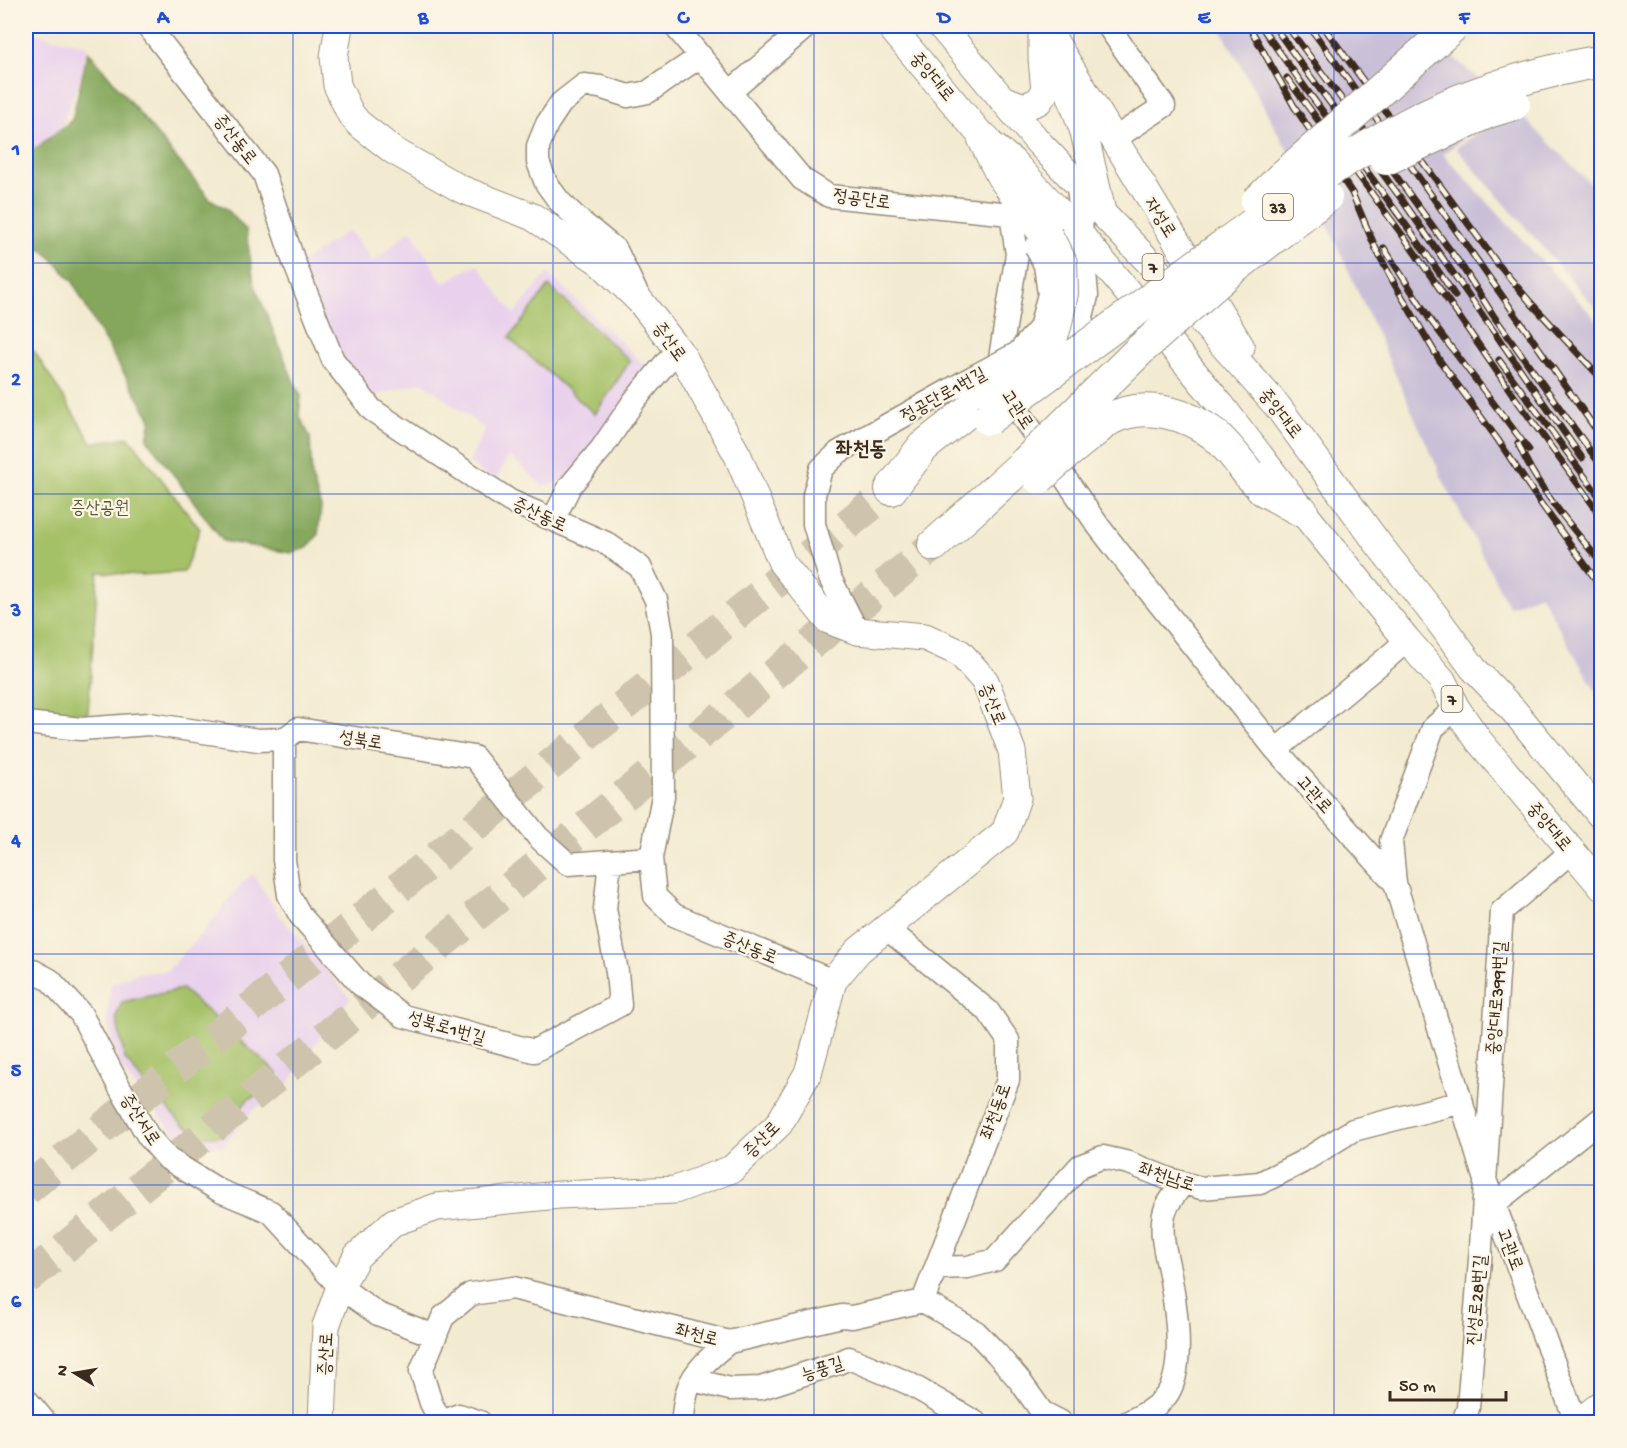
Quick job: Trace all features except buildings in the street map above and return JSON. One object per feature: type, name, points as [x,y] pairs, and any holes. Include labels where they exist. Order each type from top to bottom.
[{"type":"highway","points":[[1183,275],[1281,178],[1453,26]]},
{"type":"highway","name":"33","points":[[891,489],[980,400],[1183,275],[1355,154],[1416,120],[1464,99],[1523,79],[1602,61]]},
{"type":"highway","name":"33","points":[[942,538],[1032,470],[1150,342],[1229,272],[1330,194],[1389,157],[1488,112],[1545,94],[1602,81]]},
{"type":"highway","points":[[980,400],[1042,350],[1052,336],[1062,293],[1061,263],[1041,241],[1002,175],[984,139]]},
{"type":"highway","points":[[1032,470],[1081,441],[1110,419],[1132,411],[1173,414],[1195,421],[1216,436],[1264,490],[1302,511]]},
{"type":"main road","name":"증산로","points":[[322,1422],[326,1326],[340,1287],[357,1256],[394,1222],[437,1207],[559,1195],[675,1190],[732,1169],[779,1124],[808,1073],[833,981],[858,951],[1005,832],[1017,798],[1012,751],[985,681],[960,653],[925,637],[857,631],[828,620],[782,563],[738,456],[682,355],[640,301],[600,262],[533,217],[460,189],[394,151],[358,123],[350,113],[337,85],[334,57],[339,26]]},
{"type":"main road","name":"중앙대로","points":[[890,26],[984,139],[1012,160],[1083,238],[1220,404],[1302,511],[1442,680],[1456,708],[1479,741],[1602,887]]},
{"type":"main road","name":"중앙대로","points":[[941,26],[1039,142],[1278,407],[1473,668],[1514,711],[1602,817]]},
{"type":"main road","points":[[1002,99],[1024,107],[1039,101],[1046,91],[1042,59],[1044,26]]},
{"type":"main road","name":"자성로","points":[[1044,26],[1081,99],[1114,139],[1278,407]]},
{"type":"main road","points":[[1081,99],[1084,132],[1116,278]]},
{"type":"main road","points":[[1039,142],[1056,147],[1068,142],[1081,99]]},
{"type":"main road","points":[[1041,191],[1063,192],[1078,184],[1084,132]]},
{"type":"main road","points":[[1578,1422],[1602,1404]]},
{"type":"street","name":"증산동로","points":[[148,26],[264,174],[302,282],[333,360],[372,410],[510,501],[606,543],[640,567],[656,600],[662,633],[663,796],[651,858],[655,896],[674,915],[833,981]]},
{"type":"street","name":"정공단로","points":[[675,26],[802,180],[829,196],[1011,214]]},
{"type":"street","points":[[730,92],[807,26]]},
{"type":"street","points":[[1108,26],[1164,106],[1114,139]]},
{"type":"street","points":[[640,301],[616,250],[559,201],[546,183],[538,162],[538,146],[547,124],[561,104],[584,85],[600,87],[628,96],[648,92],[701,57]]},
{"type":"street","points":[[1002,175],[1002,195],[1011,214],[1041,241]]},
{"type":"street","points":[[1021,415],[1076,340],[1087,296],[1078,184]]},
{"type":"street","name":"고관로","points":[[1011,214],[1017,254],[997,376],[1021,415],[1099,527],[1276,750],[1395,883],[1484,1177],[1578,1422]]},
{"type":"street","points":[[552,520],[570,486],[602,448],[634,401],[669,359],[682,355]]},
{"type":"street","name":"정공단로1번길","points":[[857,631],[830,578],[814,524],[814,495],[821,469],[838,452],[980,400]]},
{"type":"street","points":[[1276,750],[1407,640]]},
{"type":"street","points":[[1395,883],[1391,842],[1433,728],[1456,708]]},
{"type":"street","name":"성북로","points":[[26,723],[81,729],[149,724],[258,740],[284,739],[298,729],[474,757],[538,837],[568,864],[651,858]]},
{"type":"street","name":"성북로1번길","points":[[284,739],[284,860],[289,895],[300,915],[360,984],[403,1016],[534,1051],[620,1005],[617,972],[605,909],[610,861]]},
{"type":"street","name":"중앙대로399번길","points":[[1484,1177],[1502,911],[1572,851]]},
{"type":"street","name":"좌천동로","points":[[886,928],[988,1011],[1008,1040],[1008,1080],[922,1301]]},
{"type":"street","name":"증산서로","points":[[26,967],[50,980],[81,1014],[148,1136],[168,1159],[220,1191],[272,1212],[340,1287]]},
{"type":"street","name":"좌천남로","points":[[936,1268],[968,1267],[995,1260],[1080,1166],[1103,1158],[1129,1162],[1169,1179],[1201,1188],[1260,1183],[1302,1162],[1353,1130],[1461,1102]]},
{"type":"street","points":[[1494,1204],[1602,1118]]},
{"type":"street","name":"진성로28번길","points":[[1463,1422],[1468,1408],[1484,1177]]},
{"type":"street","points":[[1128,1422],[1150,1412],[1167,1394],[1176,1372],[1177,1332],[1162,1235],[1164,1212],[1183,1183]]},
{"type":"street","points":[[340,1287],[378,1314],[435,1336]]},
{"type":"street","name":"좌천로","points":[[442,1422],[431,1403],[421,1371],[443,1317],[471,1294],[513,1288],[729,1342],[842,1316],[852,1317],[922,1301]]},
{"type":"street","points":[[922,1301],[976,1332],[998,1354],[1042,1412],[1061,1422]]},
{"type":"street","points":[[682,1422],[688,1389],[693,1380],[708,1359],[729,1342]]},
{"type":"street","name":"능풍길","points":[[693,1380],[730,1389],[761,1388],[849,1358],[908,1383],[975,1422]]},
{"type":"street","points":[[26,1399],[45,1422]]},
{"type":"street","points":[[442,1422],[459,1415],[480,1422]]},
{"type":"shaded area","points":[[1219,26],[1418,26],[1508,105],[1443,154],[1601,325],[1601,701],[1540,594],[1509,607],[1442,478],[1322,212]]},
{"type":"shaded area","points":[[26,31],[87,46],[80,78],[53,147],[26,183]]},
{"type":"shaded area","points":[[1513,107],[1601,194],[1601,314],[1456,148]]},
{"type":"shaded area","points":[[349,230],[373,262],[411,230],[443,283],[477,264],[514,314],[548,273],[652,372],[580,477],[543,486],[509,456],[495,482],[469,462],[485,429],[422,382],[371,398],[336,355],[299,265]]},
{"type":"shaded area","points":[[253,874],[280,916],[350,998],[314,1045],[284,1090],[253,1110],[222,1147],[181,1142],[118,1065],[107,1021],[111,984],[137,973],[167,971],[205,930],[243,882]]},
{"type":"green space","points":[[88,51],[210,199],[227,209],[246,230],[254,283],[301,396],[299,415],[310,437],[312,478],[321,507],[318,535],[307,548],[291,553],[223,541],[147,439],[151,419],[97,328],[73,282],[53,259],[35,244],[26,248],[26,156],[72,120]]},
{"type":"green space","points":[[549,286],[630,361],[595,414],[509,338]]},
{"type":"green space","name":"증산공원","points":[[26,350],[34,351],[92,443],[129,437],[200,529],[184,572],[140,575],[98,572],[88,713],[26,710]]},
{"type":"green space","points":[[182,989],[278,1074],[268,1091],[248,1099],[220,1136],[204,1136],[183,1125],[146,1086],[125,1059],[116,1017],[122,1002]]},
{"type":"tunnel","points":[[26,1190],[891,489]]},
{"type":"tunnel","points":[[26,1279],[934,545]]},
{"type":"railway","points":[[1249,26],[1294,106],[1352,193],[1376,249],[1440,361],[1602,588]]},
{"type":"railway","points":[[1261,26],[1408,227],[1455,296]]},
{"type":"railway","points":[[1274,26],[1400,197],[1582,458]]},
{"type":"railway","points":[[1287,26],[1463,268],[1493,315],[1602,467]]},
{"type":"railway","points":[[1309,26],[1403,155],[1602,438]]},
{"type":"railway","points":[[1323,26],[1497,263],[1602,379]]},
{"type":"railway","points":[[1287,78],[1406,240],[1516,399],[1602,517]]},
{"type":"railway","points":[[1384,248],[1431,321],[1529,450]]},
{"type":"railway","points":[[1499,360],[1602,500]]},
{"type":"railway","points":[[1518,443],[1545,491],[1602,564]]},
{"type":"district","name":"좌천동","points":[[861,448]]}]
